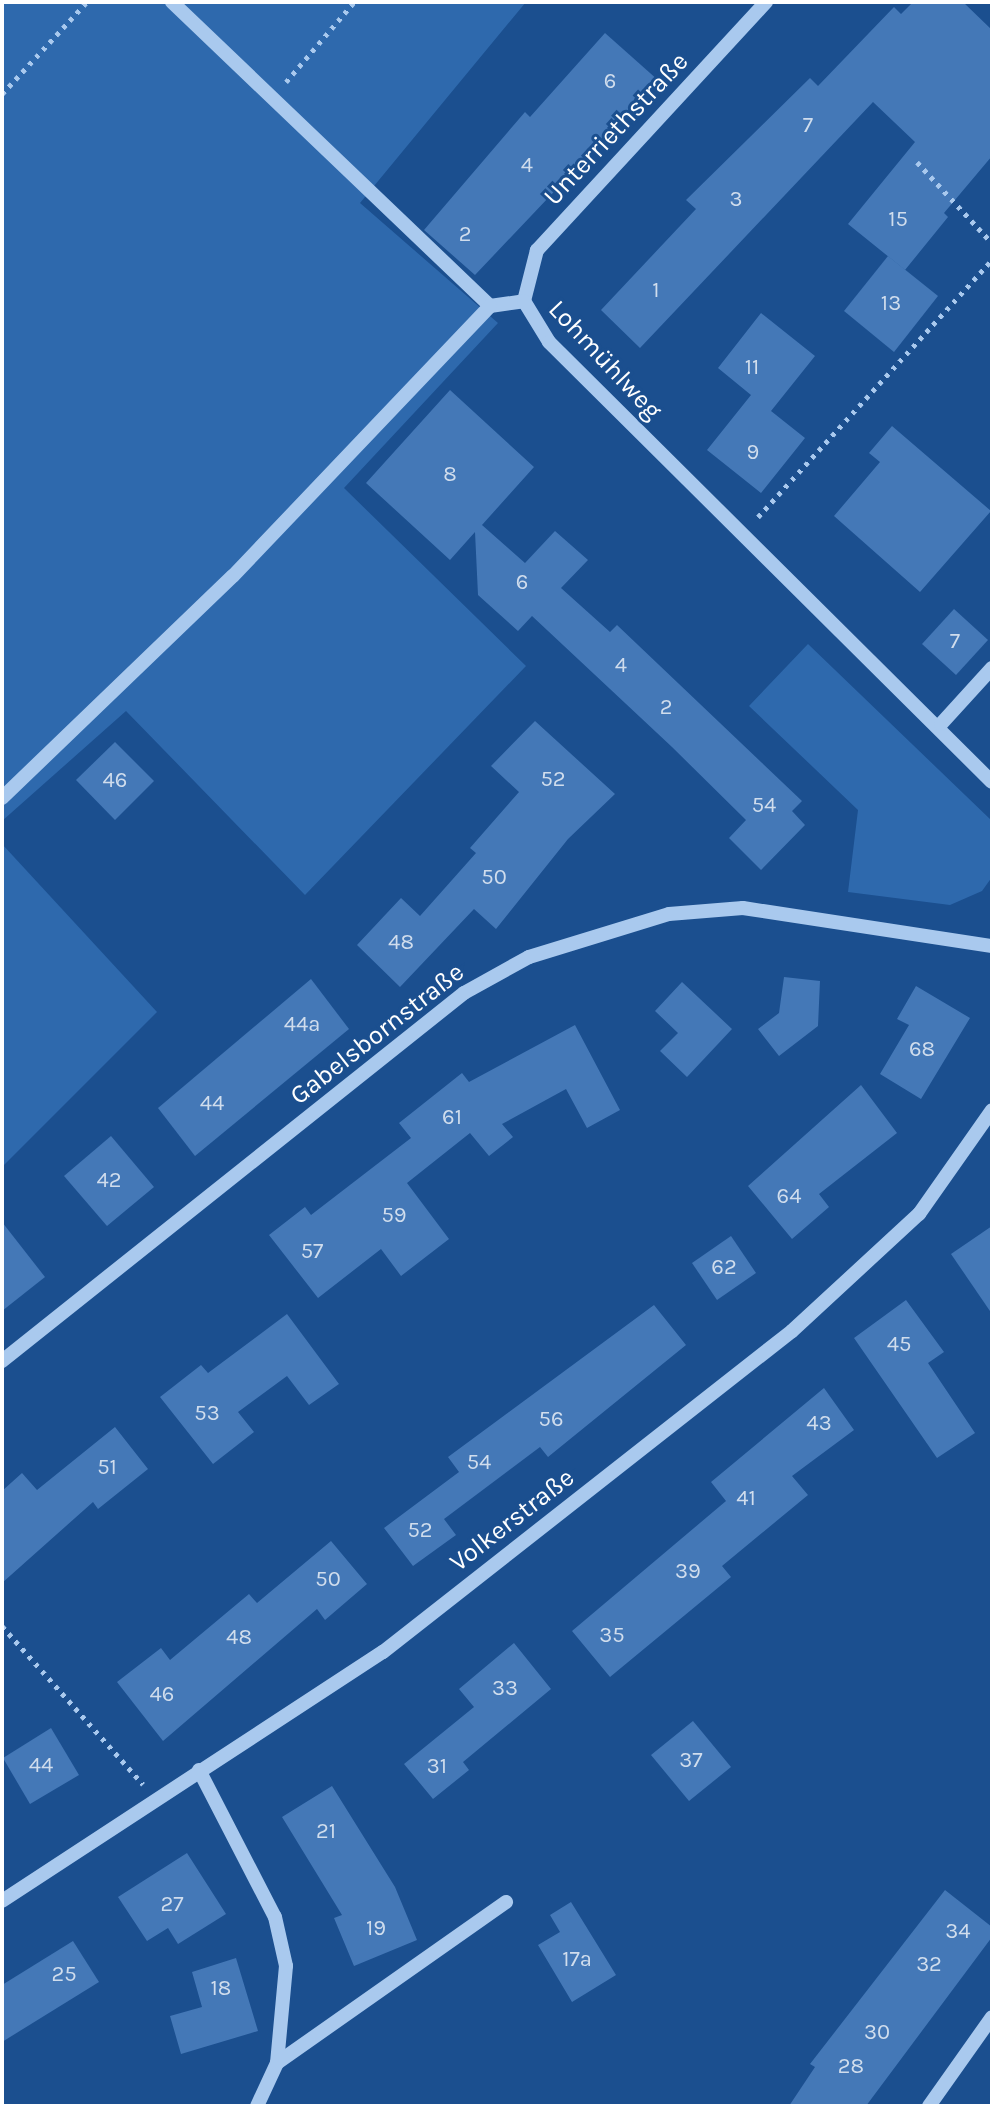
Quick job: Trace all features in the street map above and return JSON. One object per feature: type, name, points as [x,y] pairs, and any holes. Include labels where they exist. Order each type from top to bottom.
[{"type":"street","points":[[2,798],[233,576],[490,306],[172,2]]},
{"type":"street","name":"Unterriethstraße","points":[[524,301],[537,250],[766,2]]},
{"type":"street","name":"Lohmühlweg","points":[[490,306],[524,301],[549,342],[741,536],[941,724],[992,782]]},
{"type":"street","points":[[941,724],[992,668]]},
{"type":"street","name":"Gabelsbornstraße","points":[[2,1361],[464,993],[529,957],[669,914],[743,908],[992,946]]},
{"type":"street","name":"Volkerstraße","points":[[2,1901],[383,1652],[792,1331],[919,1214],[992,1110]]},
{"type":"street","points":[[199,1770],[275,1917],[286,1966],[277,2063],[257,2106]]},
{"type":"street","points":[[277,2063],[506,1902]]},
{"type":"street","points":[[929,2106],[992,2017]]},
{"type":"path","points":[[2,94],[87,2]]},
{"type":"path","points":[[272,98],[354,2]]},
{"type":"path","points":[[917,162],[992,243]]},
{"type":"path","points":[[741,536],[992,260]]},
{"type":"path","points":[[2,1626],[156,1799]]},
{"type":"shaded area","points":[[2,2],[526,2],[360,203],[498,323],[344,488],[526,666],[305,895],[126,711],[2,821]]},
{"type":"shaded area","points":[[808,644],[991,820],[992,877],[982,891],[950,905],[848,892],[858,810],[749,706]]},
{"type":"shaded area","points":[[2,844],[157,1012],[2,1167]]},
{"type":"building","points":[[913,2],[963,2],[992,30],[992,156],[944,213],[948,217],[905,270],[848,224],[915,142],[873,102],[640,348],[601,310],[696,209],[686,200],[810,78],[818,86],[894,7],[901,14]]},
{"type":"building","points":[[605,33],[659,81],[475,275],[424,230],[525,112],[530,117]]},
{"type":"building","points":[[888,256],[938,296],[894,352],[844,311]]},
{"type":"building","points":[[761,313],[815,356],[771,411],[805,438],[761,493],[707,450],[751,395],[718,368]]},
{"type":"building","points":[[450,390],[534,467],[482,525],[525,563],[555,531],[588,560],[561,588],[610,632],[617,625],[802,801],[792,811],[805,825],[761,870],[729,838],[746,820],[672,747],[532,616],[518,631],[478,595],[475,532],[450,560],[366,483]]},
{"type":"building","points":[[892,426],[991,511],[920,592],[834,516],[880,462],[869,453]]},
{"type":"building","points":[[954,609],[988,640],[956,675],[922,644]]},
{"type":"building","points":[[535,721],[615,794],[568,839],[496,929],[474,909],[400,987],[357,945],[401,898],[420,916],[476,853],[470,848],[519,792],[491,766]]},
{"type":"building","points":[[115,742],[154,781],[115,820],[76,780]]},
{"type":"building","points":[[784,977],[820,981],[818,1026],[779,1056],[758,1029],[779,1013]]},
{"type":"building","points":[[311,979],[349,1029],[195,1156],[158,1108]]},
{"type":"building","points":[[682,982],[732,1029],[687,1077],[660,1051],[678,1033],[655,1011]]},
{"type":"building","points":[[916,986],[970,1018],[921,1099],[880,1074],[909,1025],[897,1019]]},
{"type":"building","points":[[575,1025],[620,1110],[587,1128],[566,1089],[502,1124],[513,1137],[489,1156],[470,1133],[407,1183],[449,1239],[401,1276],[381,1249],[318,1298],[269,1235],[305,1207],[311,1215],[411,1138],[399,1123],[462,1073],[469,1082]]},
{"type":"building","points":[[861,1085],[897,1133],[819,1194],[829,1207],[792,1239],[748,1186]]},
{"type":"building","points":[[111,1136],[154,1187],[107,1226],[64,1176]]},
{"type":"building","points":[[2,1222],[45,1277],[2,1311]]},
{"type":"building","points":[[992,1226],[992,1314],[951,1254]]},
{"type":"building","points":[[731,1236],[756,1273],[717,1300],[692,1263]]},
{"type":"building","points":[[906,1300],[944,1352],[928,1363],[975,1433],[937,1458],[854,1338]]},
{"type":"building","points":[[654,1305],[686,1345],[548,1457],[540,1447],[444,1519],[456,1535],[413,1566],[384,1528],[459,1472],[448,1457]]},
{"type":"building","points":[[287,1314],[339,1384],[309,1405],[287,1376],[238,1412],[254,1432],[213,1464],[160,1397],[201,1365],[208,1373]]},
{"type":"building","points":[[824,1388],[854,1430],[792,1476],[808,1495],[722,1566],[731,1577],[610,1677],[572,1631],[726,1501],[711,1482]]},
{"type":"building","points":[[115,1427],[148,1469],[98,1509],[93,1502],[2,1583],[2,1491],[22,1473],[37,1490]]},
{"type":"building","points":[[331,1541],[367,1584],[325,1620],[317,1609],[163,1741],[117,1682],[161,1648],[170,1660],[249,1594],[257,1603]]},
{"type":"building","points":[[514,1643],[551,1689],[463,1762],[469,1770],[433,1799],[404,1764],[474,1707],[459,1689]]},
{"type":"building","points":[[693,1721],[731,1767],[689,1801],[651,1755]]},
{"type":"building","points":[[51,1728],[79,1775],[30,1804],[3,1758]]},
{"type":"building","points":[[332,1786],[395,1887],[417,1940],[354,1966],[334,1918],[342,1915],[282,1817]]},
{"type":"building","points":[[187,1853],[226,1914],[178,1944],[168,1928],[147,1941],[118,1897]]},
{"type":"building","points":[[945,1890],[992,1927],[992,1937],[866,2106],[789,2106],[815,2067],[810,2064]]},
{"type":"building","points":[[571,1902],[616,1975],[572,2002],[538,1945],[560,1932],[550,1915]]},
{"type":"building","points":[[73,1941],[99,1982],[2,2042],[2,1985]]},
{"type":"building","points":[[236,1958],[258,2031],[181,2054],[170,2016],[202,2007],[192,1972]]}]
